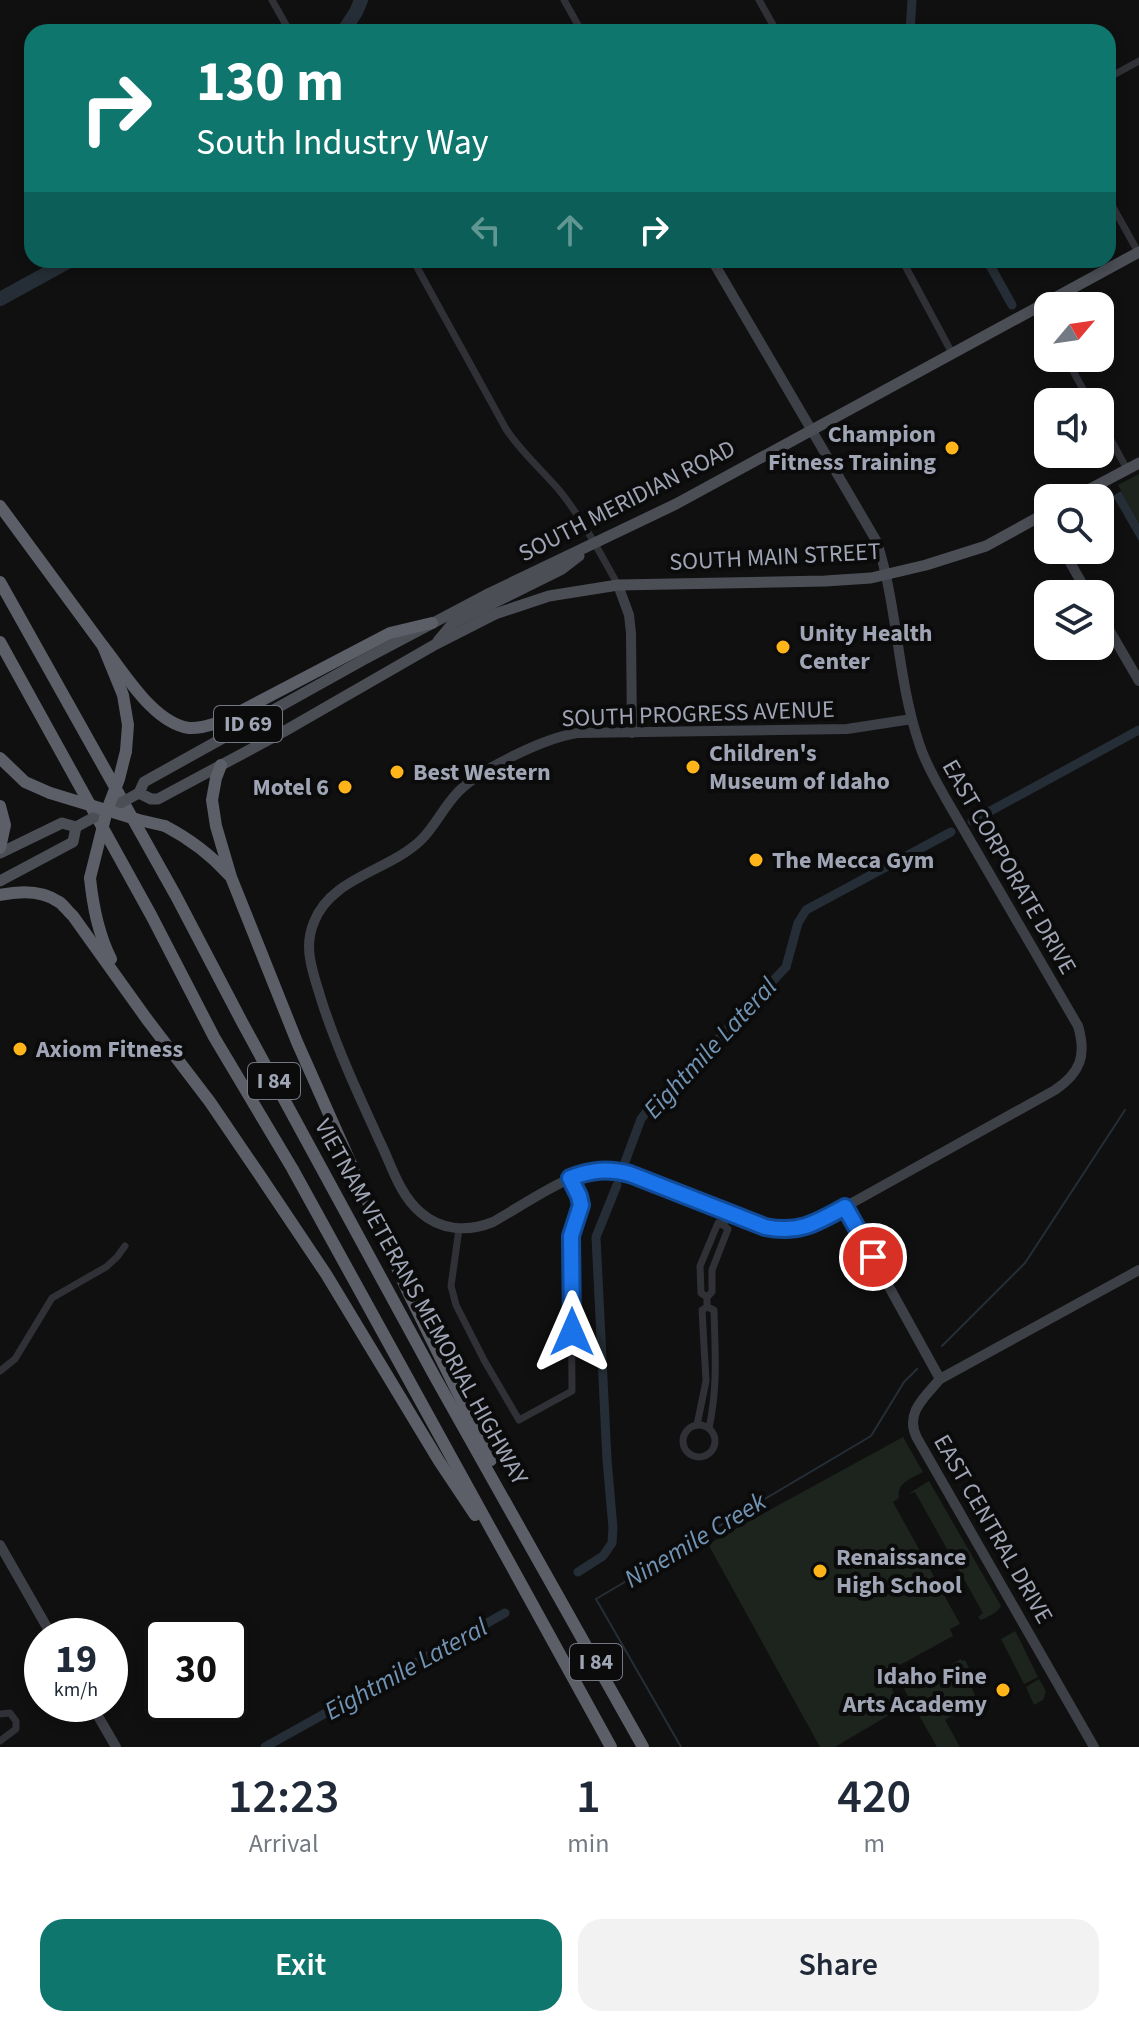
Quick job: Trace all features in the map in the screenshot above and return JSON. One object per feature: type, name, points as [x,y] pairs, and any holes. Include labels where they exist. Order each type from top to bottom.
[{"type":"highway","points":[[0,506],[103,646],[154,710],[173,724],[191,728],[220,722],[390,633],[432,623]]},
{"type":"highway","name":"VIETNAM VETERANS MEMORIAL HIGHWAY","points":[[0,582],[176,896],[435,1377],[643,1747]]},
{"type":"highway","name":"VIETNAM VETERANS MEMORIAL HIGHWAY","points":[[0,642],[151,915],[214,1037],[292,1168],[611,1747]]},
{"type":"highway","points":[[103,646],[123,695],[128,725],[126,751],[90,878],[102,941],[125,989]]},
{"type":"highway","points":[[0,758],[25,782],[50,793],[165,826],[190,839],[231,877]]},
{"type":"highway","points":[[221,765],[212,800],[216,826],[231,877],[297,1042],[407,1290],[550,1578]]},
{"type":"highway","points":[[0,806],[5,825],[0,850]]},
{"type":"highway","points":[[0,895],[42,894],[58,902],[73,916],[210,1102],[302,1237],[439,1461],[525,1592]]},
{"type":"main road","name":"SOUTH MERIDIAN ROAD","points":[[1116,264],[1138,252]]},
{"type":"main road","name":"SOUTH MERIDIAN ROAD","points":[[1063,292],[1108,268]]},
{"type":"main road","name":"SOUTH MERIDIAN ROAD","points":[[0,850],[62,823],[76,827],[139,793],[144,782],[363,660],[676,504],[1034,308]]},
{"type":"main road","points":[[1099,484],[1139,463]]},
{"type":"main road","name":"SOUTH MAIN STREET","points":[[495,614],[549,596],[618,585],[871,578],[986,546],[1034,523]]},
{"type":"main road","points":[[436,644],[453,623],[562,569],[595,543]]},
{"type":"main road","name":"SOUTH MERIDIAN ROAD","points":[[139,793],[158,799],[495,614]]},
{"type":"main road","name":"SOUTH MERIDIAN ROAD","points":[[0,881],[73,842],[76,827]]},
{"type":"street","points":[[272,0],[286,24]]},
{"type":"street","points":[[564,0],[578,24]]},
{"type":"street","points":[[759,0],[772,24]]},
{"type":"street","points":[[1116,74],[1139,61]]},
{"type":"street","points":[[1116,212],[1138,252]]},
{"type":"street","points":[[417,268],[510,436],[559,491],[595,543],[618,585],[629,615],[631,633],[632,733]]},
{"type":"street","name":"EAST CORPORATE DRIVE","points":[[459,1229],[493,1222],[570,1178],[597,1170],[619,1171],[765,1227],[801,1229],[1055,1090],[1074,1074],[1082,1054],[1083,1042],[1078,1026],[927,765],[912,719],[887,575],[877,542],[717,268]]},
{"type":"street","points":[[906,268],[952,353]]},
{"type":"street","points":[[1114,445],[1127,469]]},
{"type":"street","points":[[1114,638],[1139,681]]},
{"type":"street","name":"SOUTH PROGRESS AVENUE","points":[[459,1229],[440,1224],[422,1214],[403,1191],[354,1086],[324,1007],[309,952],[314,920],[326,902],[334,894],[405,853],[429,831],[459,791],[484,773],[554,738],[577,733],[847,729],[912,719]]},
{"type":"street","points":[[459,1229],[451,1286],[456,1305],[519,1420],[572,1391],[571,1236],[581,1205],[570,1178]]},
{"type":"street","points":[[845,1207],[940,1379],[1139,1270]]},
{"type":"street","points":[[723,1225],[729,1214]]},
{"type":"street","points":[[707,1297],[701,1293],[700,1266],[718,1223],[728,1229],[712,1270],[712,1292],[707,1297],[707,1307]]},
{"type":"street","points":[[0,1371],[15,1359],[52,1298],[106,1267],[125,1246]]},
{"type":"street","points":[[697,1425],[709,1428],[715,1437],[714,1448],[706,1455],[696,1456],[687,1451],[683,1442],[686,1432],[697,1425],[705,1391],[702,1310],[707,1307]]},
{"type":"street","points":[[707,1307],[714,1310],[716,1376],[709,1428]]},
{"type":"street","name":"EAST CENTRAL DRIVE","points":[[940,1379],[916,1408],[912,1420],[914,1432],[1094,1747]]},
{"type":"street","points":[[0,1545],[42,1618]]},
{"type":"street","points":[[0,1714],[10,1713],[16,1721],[16,1729],[0,1741]]},
{"type":"street","points":[[101,1722],[116,1747]]},
{"type":"shaded area","points":[[1139,474],[1139,523],[1118,485]]},
{"type":"shaded area","points":[[1121,491],[1139,523],[1139,541],[1114,498]]},
{"type":"shaded area","points":[[903,1437],[923,1472],[902,1485],[899,1498],[893,1502],[960,1624],[950,1629],[953,1636],[894,1671],[892,1687],[901,1708],[835,1747],[820,1747],[708,1544]]},
{"type":"shaded area","points":[[929,1481],[1001,1606],[981,1620],[978,1617],[983,1613],[915,1492],[908,1494]]},
{"type":"shaded area","points":[[1015,1631],[1038,1677],[1024,1684],[1001,1639]]},
{"type":"shaded area","points":[[961,1659],[965,1660],[971,1672],[966,1675],[973,1688],[975,1703],[945,1720],[960,1747],[937,1747],[904,1689],[908,1686],[919,1689],[921,1682]]},
{"type":"shaded area","points":[[1039,1679],[1046,1691],[1043,1700],[1034,1705],[1026,1687]]},
{"type":"waterway","points":[[348,24],[361,0]]},
{"type":"waterway","name":"Eightmile Lateral","points":[[910,24],[912,0]]},
{"type":"waterway","points":[[0,299],[56,268]]},
{"type":"waterway","name":"Eightmile Lateral","points":[[991,268],[1012,305]]},
{"type":"waterway","name":"Eightmile Lateral","points":[[972,821],[1139,730]]},
{"type":"waterway","name":"Eightmile Lateral","points":[[625,1162],[641,1119],[657,1098],[685,1074],[786,967],[798,923],[806,910],[951,832]]},
{"type":"waterway","name":"Ninemile Creek","points":[[942,1346],[1025,1263],[1125,1110]]},
{"type":"waterway","name":"Eightmile Lateral","points":[[578,1572],[603,1556],[612,1543],[596,1237],[617,1185]]},
{"type":"waterway","name":"Ninemile Creek","points":[[681,1747],[596,1599],[871,1436],[904,1382],[917,1369]]},
{"type":"waterway","name":"Eightmile Lateral","points":[[265,1747],[505,1613]]},
{"type":"place","name":"Champion Fitness Training","points":[[952,448]]},
{"type":"place","name":"Unity Health Center","points":[[783,647]]},
{"type":"place","name":"Children's Museum of Idaho","points":[[693,767]]},
{"type":"place","name":"Best Western","points":[[397,772]]},
{"type":"place","name":"Motel 6","points":[[345,787]]},
{"type":"place","name":"The Mecca Gym","points":[[756,860]]},
{"type":"place","name":"Axiom Fitness","points":[[20,1049]]},
{"type":"place","name":"Renaissance High School","points":[[820,1571]]},
{"type":"place","name":"Idaho Fine Arts Academy","points":[[1003,1690]]},
{"type":"route","points":[[572,1332],[571,1236],[581,1205],[570,1178],[588,1172],[611,1170],[630,1174],[765,1227],[782,1230],[801,1229],[845,1207],[873,1257]]}]
